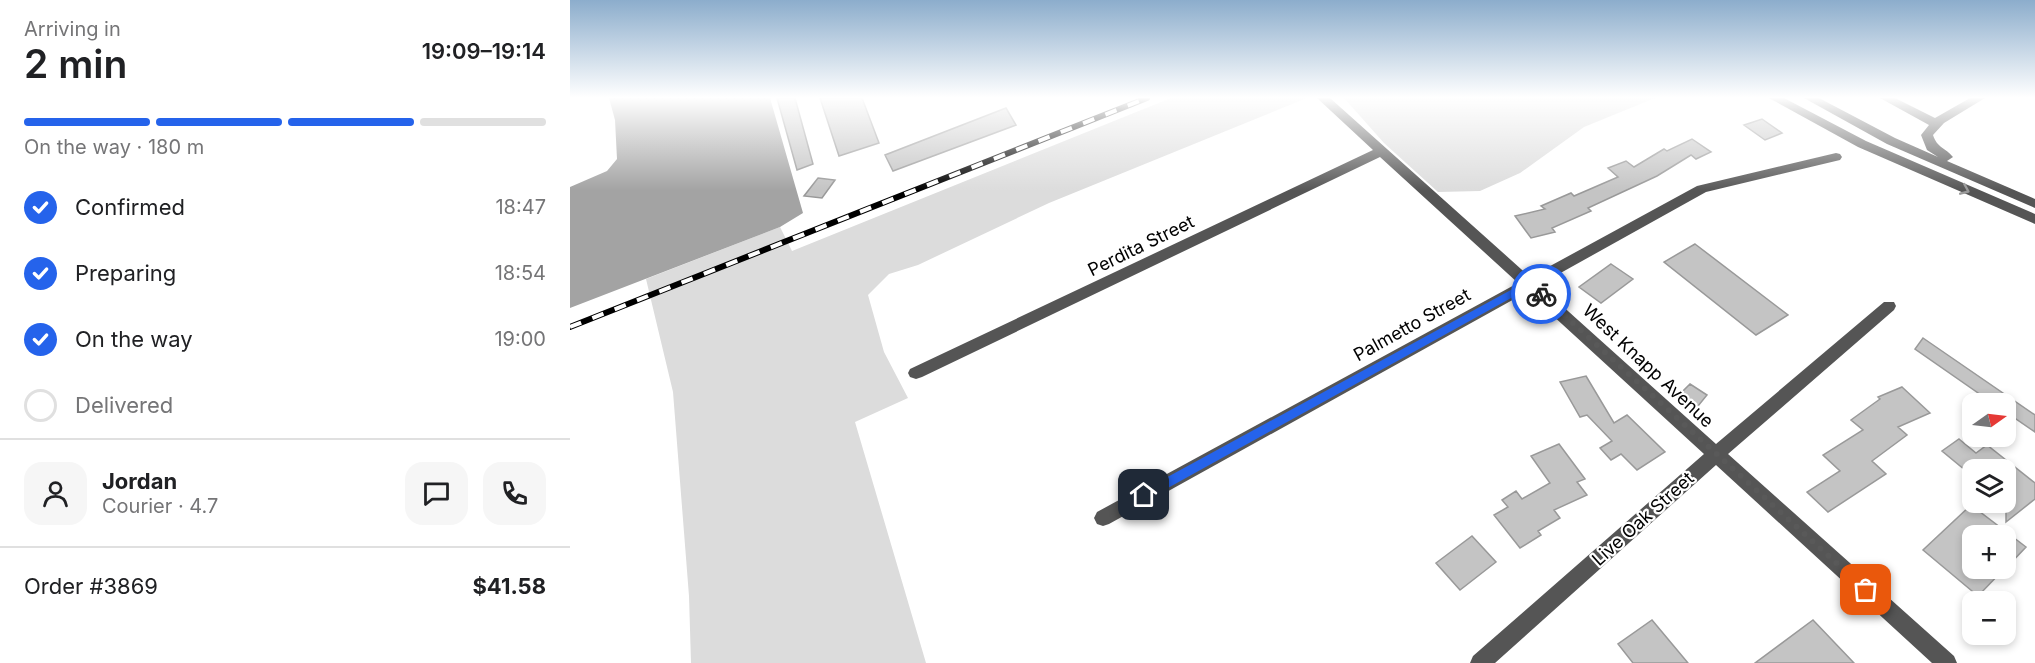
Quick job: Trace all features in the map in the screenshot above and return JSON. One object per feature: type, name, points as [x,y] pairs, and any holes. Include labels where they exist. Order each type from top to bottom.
[{"type":"street","name":"West Knapp Avenue","points":[[1357,129],[1947,663]]},
{"type":"street","points":[[1834,129],[1872,149],[2035,219]]},
{"type":"street","points":[[1868,129],[2030,202]]},
{"type":"street","points":[[1933,129],[1928,135],[1928,141],[1931,147],[1941,155],[2008,186],[2030,202]]},
{"type":"street","name":"Perdita Street","points":[[916,374],[1382,151]]},
{"type":"street","name":"Palmetto Street","points":[[1103,518],[1702,189],[1836,157]]},
{"type":"street","name":"Live Oak Street","points":[[1480,663],[1715,455],[1890,306]]},
{"type":"shaded area","points":[[615,129],[779,129],[803,213],[780,227],[570,308],[570,187],[607,171],[617,159]]},
{"type":"shaded area","points":[[1094,129],[1231,129],[1049,203],[918,265],[889,274],[868,295],[884,352],[908,398],[855,422],[926,663],[691,663],[689,596],[673,392],[646,279],[780,227],[792,251]]},
{"type":"shaded area","points":[[1372,129],[1581,129],[1520,173],[1480,191],[1438,192]]},
{"type":"building","points":[[786,129],[803,129],[813,164],[797,170]]},
{"type":"building","points":[[830,129],[874,129],[879,143],[839,156]]},
{"type":"building","points":[[952,129],[1005,129],[893,171],[885,155]]},
{"type":"building","points":[[1750,129],[1776,129],[1782,133],[1765,140]]},
{"type":"building","points":[[1692,139],[1711,152],[1696,159],[1691,155],[1657,176],[1588,208],[1591,211],[1552,228],[1555,232],[1531,238],[1515,216],[1545,209],[1541,206],[1571,193],[1574,196],[1618,177],[1608,168],[1626,161],[1634,167],[1664,149],[1667,151]]},
{"type":"building","points":[[818,178],[835,180],[822,198],[804,196]]},
{"type":"building","points":[[1695,244],[1788,315],[1756,335],[1664,262]]},
{"type":"building","points":[[1611,264],[1633,279],[1601,303],[1579,287]]},
{"type":"building","points":[[1923,338],[2003,393],[1978,393],[1915,349]]},
{"type":"building","points":[[1586,376],[1614,423],[1627,415],[1665,452],[1637,470],[1621,454],[1611,460],[1600,448],[1612,441],[1587,415],[1580,417],[1560,382]]},
{"type":"building","points":[[1690,384],[1707,395],[1698,406],[1680,394]]},
{"type":"building","points":[[1902,387],[1930,413],[1898,427],[1907,435],[1872,461],[1886,474],[1828,512],[1807,492],[1840,471],[1823,455],[1863,430],[1851,420],[1880,399],[1878,397]]},
{"type":"building","points":[[2016,402],[2035,415],[2035,432],[2016,419]]},
{"type":"building","points":[[1959,439],[1962,441],[1962,447],[1969,447],[1976,453],[1984,447],[1990,447],[2005,459],[1962,459],[1962,468],[1942,451]]},
{"type":"building","points":[[1559,444],[1585,479],[1577,482],[1587,495],[1554,510],[1560,518],[1538,531],[1541,535],[1520,548],[1494,515],[1508,507],[1502,500],[1516,491],[1522,499],[1550,483],[1531,456]]},
{"type":"building","points":[[2016,468],[2035,483],[2035,499],[2006,522],[2006,513],[2016,513]]},
{"type":"building","points":[[1962,513],[1981,513],[1997,525],[1962,525],[1962,579],[1994,579],[1983,591],[1972,591],[1923,550]]},
{"type":"building","points":[[1472,536],[1496,562],[1460,590],[1436,563]]},
{"type":"building","points":[[2016,539],[2026,547],[2016,558]]},
{"type":"building","points":[[1652,620],[1688,663],[1633,663],[1618,644]]},
{"type":"building","points":[[1813,620],[1854,663],[1755,663]]},
{"type":"railway","points":[[570,327],[1069,129]]},
{"type":"way so far","points":[[1541,294],[1715,455],[1866,590]]},
{"type":"route","points":[[1144,495],[1529,283],[1541,294]]}]
